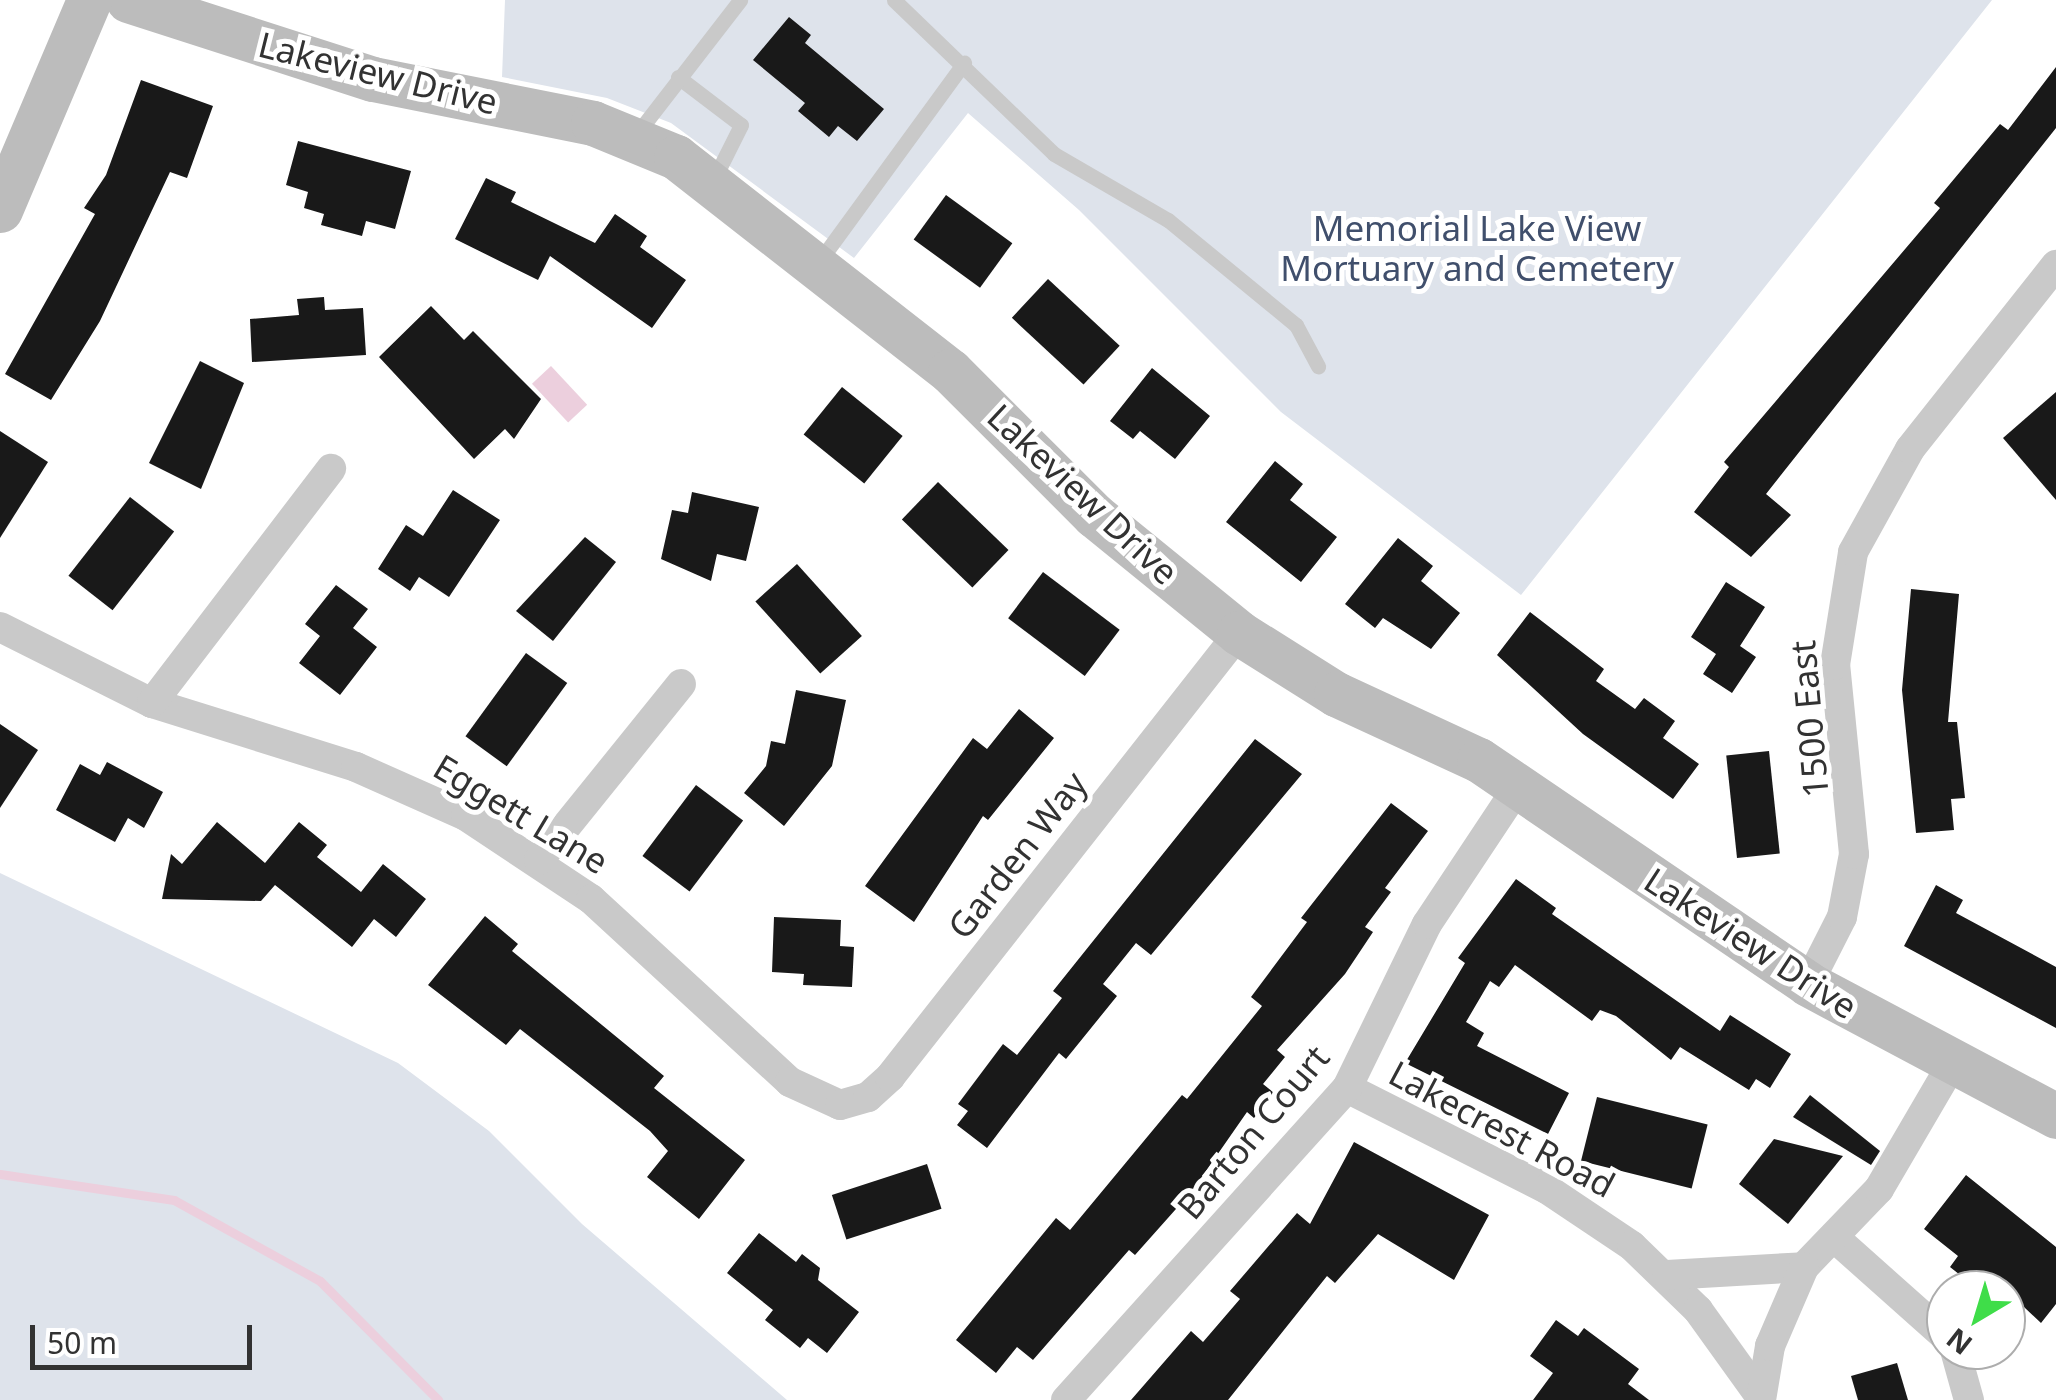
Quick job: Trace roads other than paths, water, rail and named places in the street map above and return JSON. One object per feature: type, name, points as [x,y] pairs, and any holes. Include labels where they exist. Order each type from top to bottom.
[{"type":"street","points":[[0,210],[89,0]]},
{"type":"street","name":"Lakeview Drive","points":[[128,0],[373,79],[635,136],[713,181],[978,395],[1094,515],[1240,633],[1336,694],[1520,784],[1808,984],[2056,1116]]},
{"type":"street","name":"1500 East","points":[[1808,984],[1842,917],[1854,854],[1835,665],[1853,552],[1910,449],[2051,282]]},
{"type":"street","points":[[152,703],[331,469]]},
{"type":"street","name":"Eggett Lane","points":[[0,627],[152,703],[396,782],[539,860],[610,914],[710,1016],[790,1082],[840,1105]]},
{"type":"street","name":"Garden Way","points":[[840,1105],[868,1097],[890,1077],[1240,633]]},
{"type":"street","points":[[539,860],[681,684]]},
{"type":"street","name":"Barton Court","points":[[1066,1400],[1346,1088],[1427,924],[1520,784]]},
{"type":"street","points":[[1759,1396],[1804,1267],[1836,1238],[1897,1165],[1952,1064]]},
{"type":"street","name":"Lakecrest Road","points":[[1346,1088],[1546,1188],[1667,1275],[1759,1396]]},
{"type":"street","points":[[1836,1238],[1926,1319]]},
{"type":"street","points":[[1667,1275],[1804,1267]]},
{"type":"street","points":[[1961,1370],[1970,1400]]},
{"type":"lane","points":[[635,136],[740,0]]},
{"type":"lane","points":[[894,0],[1054,154],[1168,220],[1296,325],[1318,366]]},
{"type":"lane","points":[[818,263],[964,64]]},
{"type":"lane","points":[[678,77],[741,124],[713,181]]},
{"type":"waterway","points":[[0,1174],[174,1200],[320,1281],[438,1400]]},
{"type":"park label","name":"Memorial Lake View Mortuary and Cemetery","points":[[1477,248]]}]
